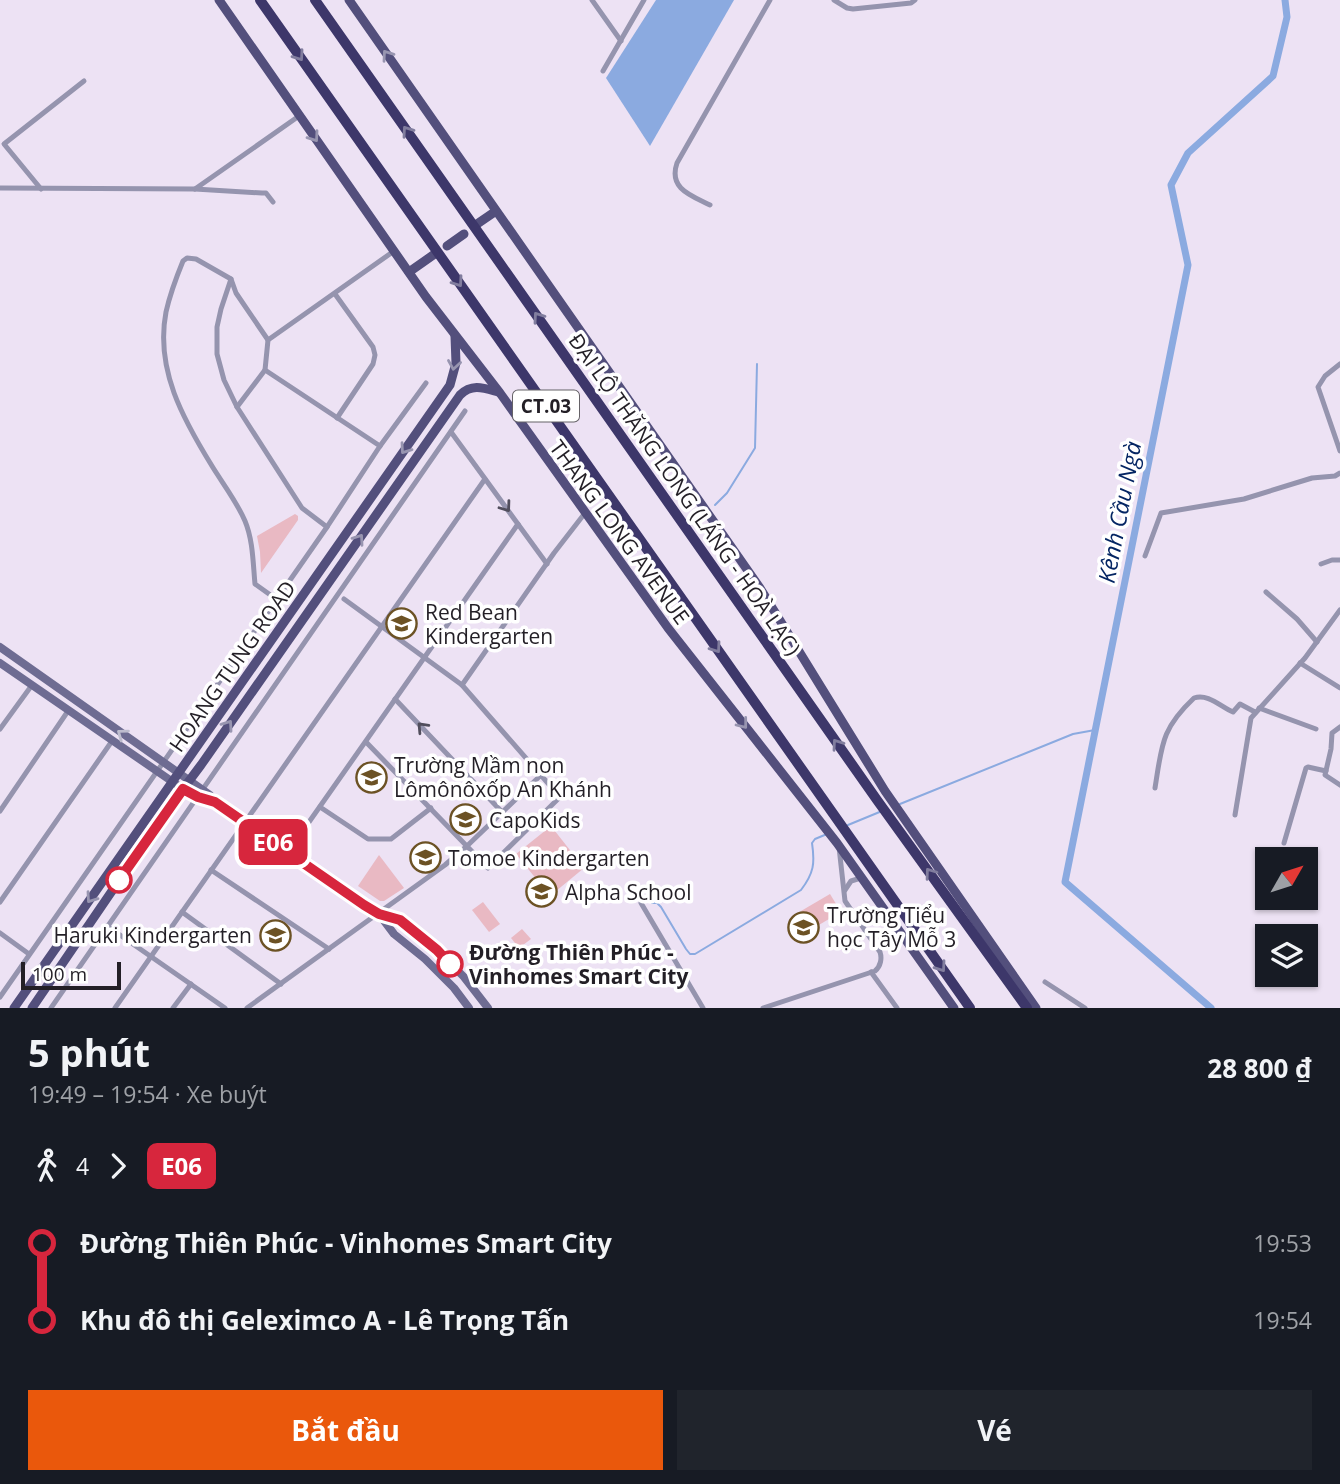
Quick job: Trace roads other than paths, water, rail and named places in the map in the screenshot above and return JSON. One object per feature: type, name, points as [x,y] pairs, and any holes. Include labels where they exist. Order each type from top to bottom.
[{"type":"highway","name":"CT.03","points":[[260,0],[970,1008]]},
{"type":"highway","name":"ĐẠI LỘ THĂNG LONG (LÁNG - HOÀ LẠC)","points":[[315,0],[887,815],[1027,1008]]},
{"type":"main road","name":"THANG LONG AVENUE","points":[[219,0],[394,251],[500,393],[667,628],[838,845],[954,1008]]},
{"type":"main road","points":[[349,0],[765,595],[904,820],[1036,1008]]},
{"type":"main road","points":[[477,224],[496,211]]},
{"type":"main road","points":[[447,246],[464,234]]},
{"type":"main road","points":[[409,272],[436,253]]},
{"type":"main road","name":"HOANG TUNG ROAD","points":[[14,1008],[450,385],[456,363],[455,336]]},
{"type":"main road","name":"HOANG TUNG ROAD","points":[[32,1008],[460,395],[474,387],[500,393]]},
{"type":"street","points":[[592,0],[621,40]]},
{"type":"street","points":[[598,9],[604,0]]},
{"type":"street","points":[[603,71],[643,0]]},
{"type":"street","points":[[710,205],[685,192],[676,181],[674,171],[770,0]]},
{"type":"street","points":[[834,0],[853,9],[909,1]]},
{"type":"street","points":[[41,189],[4,144],[83,81]]},
{"type":"street","points":[[195,189],[299,116]]},
{"type":"street","points":[[0,188],[195,189],[266,193],[273,202]]},
{"type":"street","points":[[268,340],[394,251]]},
{"type":"street","points":[[237,407],[265,370],[268,340],[236,293],[231,279],[196,259],[187,258],[183,261],[165,316],[167,375],[191,432],[245,521],[255,584],[276,599]]},
{"type":"street","points":[[231,279],[218,319],[220,367],[237,407],[302,509],[327,527]]},
{"type":"street","points":[[335,294],[373,347],[375,355],[373,364],[337,418]]},
{"type":"street","points":[[1340,364],[1325,376],[1318,387],[1340,451]]},
{"type":"street","points":[[265,370],[380,446]]},
{"type":"street","points":[[0,997],[426,383]]},
{"type":"street","points":[[51,1008],[465,411]]},
{"type":"street","points":[[452,432],[547,564]]},
{"type":"street","points":[[1145,556],[1161,513],[1244,499],[1312,478],[1335,477],[1340,473]]},
{"type":"street","points":[[116,1008],[485,479]]},
{"type":"street","points":[[463,685],[585,513]]},
{"type":"street","points":[[288,852],[518,524]]},
{"type":"street","points":[[1321,564],[1340,560]]},
{"type":"street","points":[[1266,592],[1318,642]]},
{"type":"street","points":[[344,599],[463,685],[560,797],[488,868],[366,741]]},
{"type":"street","points":[[1235,815],[1251,718],[1305,658],[1340,610]]},
{"type":"street","points":[[0,647],[163,763],[175,778]]},
{"type":"street","points":[[0,663],[157,771],[175,778],[200,794],[210,795],[215,802],[364,905],[379,914],[400,920],[437,950],[464,977],[488,1008]]},
{"type":"street","points":[[1300,663],[1340,688]]},
{"type":"street","points":[[0,729],[3,719],[32,685]]},
{"type":"street","points":[[1156,788],[1167,730],[1178,713],[1197,696],[1204,696],[1233,712],[1240,704],[1316,729]]},
{"type":"street","points":[[395,699],[502,813]]},
{"type":"street","points":[[0,811],[68,711]]},
{"type":"street","points":[[88,724],[95,714]]},
{"type":"street","points":[[1340,727],[1332,733],[1325,775],[1340,785]]},
{"type":"street","points":[[0,902],[112,741]]},
{"type":"street","points":[[1331,749],[1340,750]]},
{"type":"street","points":[[1284,843],[1306,768],[1326,771]]},
{"type":"street","points":[[247,1008],[445,865],[541,775]]},
{"type":"street","points":[[320,807],[368,839],[391,839],[431,808]]},
{"type":"street","points":[[762,1008],[871,972],[880,965],[880,952],[845,901],[838,845]]},
{"type":"street","points":[[211,870],[329,950]]},
{"type":"street","points":[[844,894],[850,881],[862,878]]},
{"type":"street","points":[[641,903],[703,1008]]},
{"type":"street","points":[[182,912],[282,984]]},
{"type":"street","points":[[379,914],[394,934],[425,959],[454,988],[469,1008]]},
{"type":"street","points":[[107,926],[225,1008]]},
{"type":"street","points":[[0,933],[29,954]]},
{"type":"street","points":[[871,972],[897,1008]]},
{"type":"street","points":[[1045,982],[1085,1008]]},
{"type":"street","points":[[173,1008],[191,984]]},
{"type":"water","points":[[656,0],[734,0],[650,146],[606,78]]},
{"type":"waterway","name":"Kênh Cầu Ngà","points":[[1211,1008],[1065,882],[1188,265],[1171,185],[1188,153],[1273,76],[1287,17],[1285,0]]},
{"type":"waterway","points":[[715,505],[727,493],[755,448],[757,364]]},
{"type":"waterway","points":[[900,804],[1073,734],[1095,730]]},
{"type":"waterway","points":[[848,825],[882,811]]},
{"type":"waterway","points":[[652,903],[661,907],[686,949],[690,954],[695,954],[801,890],[813,868],[812,843],[827,834]]},
{"type":"place","name":"Red Bean Kindergarten","points":[[402,624]]},
{"type":"place","name":"Trường Mầm non Lômônôxốp An Khánh","points":[[371,777]]},
{"type":"place","name":"CapoKids","points":[[466,820]]},
{"type":"place","name":"Tomoe Kindergarten","points":[[425,858]]},
{"type":"place","name":"Alpha School","points":[[542,892]]},
{"type":"place","name":"Trường Tiểu học Tây Mỗ 3","points":[[804,927]]},
{"type":"place","name":"Haruki Kindergarten","points":[[275,935]]},
{"type":"place","name":"Đường Thiên Phúc - Vinhomes Smart City","points":[[450,964]]}]
